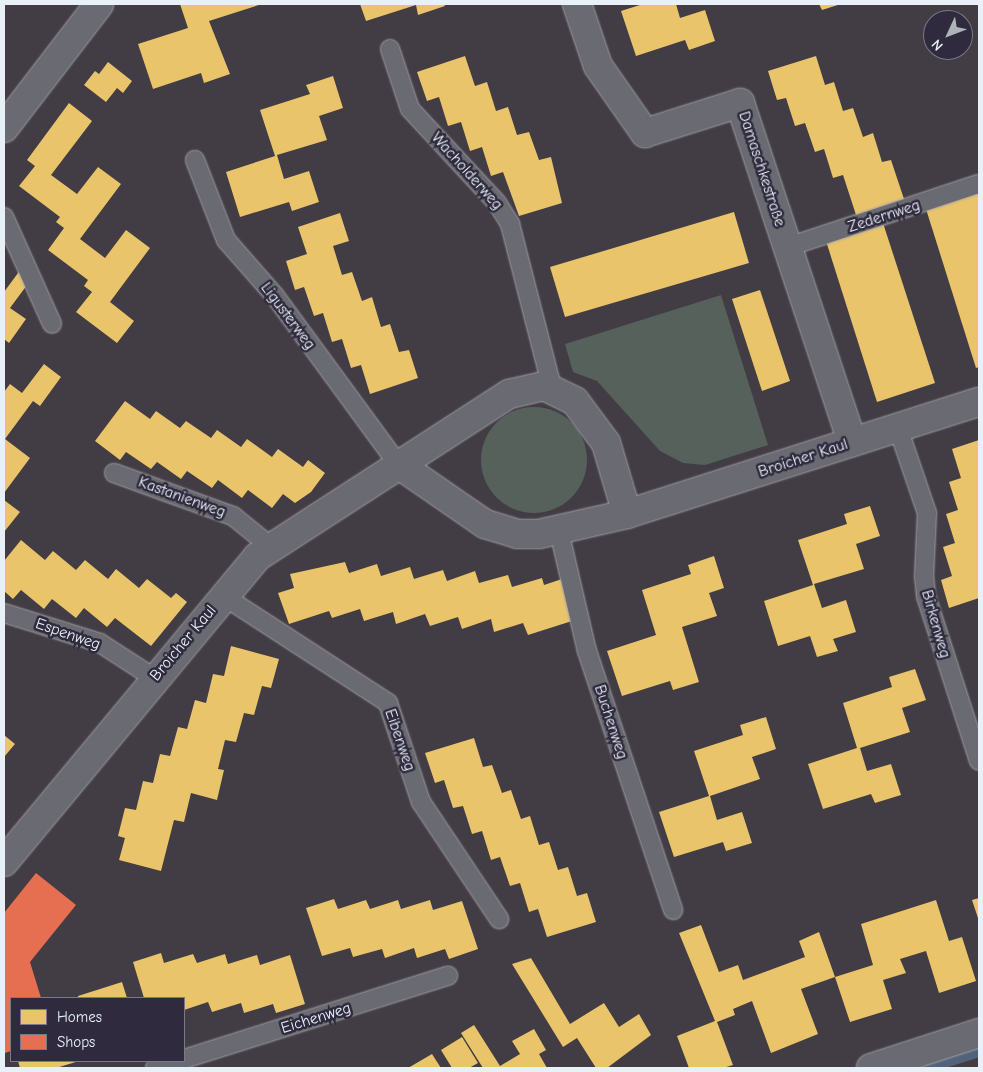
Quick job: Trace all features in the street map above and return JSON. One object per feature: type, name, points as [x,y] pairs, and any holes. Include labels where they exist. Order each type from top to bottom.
[{"type":"street","points":[[4,128],[99,4]]},
{"type":"street","name":"Damaschkestraße","points":[[576,4],[598,66],[645,133],[740,103],[852,442]]},
{"type":"street","name":"Broicher Kaul","points":[[4,862],[222,595],[270,546],[509,394],[535,386],[552,388],[576,401],[600,433],[614,464],[626,514]]},
{"type":"street","name":"Broicher Kaul","points":[[398,464],[473,518],[496,529],[528,535],[560,531],[626,514],[979,402]]},
{"type":"street","points":[[871,1068],[979,1033]]},
{"type":"lane","name":"Wacholderweg","points":[[390,49],[410,109],[497,203],[510,224],[552,388]]},
{"type":"lane","name":"Ligusterweg","points":[[196,160],[226,240],[275,296],[398,464]]},
{"type":"lane","name":"Zedernweg","points":[[788,247],[979,184]]},
{"type":"lane","points":[[4,217],[52,324]]},
{"type":"lane","name":"Birkenweg","points":[[898,428],[927,513],[924,576],[926,596],[979,761]]},
{"type":"lane","name":"Kastanienweg","points":[[114,473],[232,516],[270,546]]},
{"type":"lane","name":"Buchenweg","points":[[560,531],[587,651],[673,910]]},
{"type":"lane","name":"Eibenweg","points":[[222,595],[388,703],[422,802],[499,920]]},
{"type":"lane","name":"Espenweg","points":[[4,613],[100,643],[154,678]]},
{"type":"lane","name":"Eichenweg","points":[[185,1059],[448,976]]},
{"type":"lane","points":[[155,1068],[176,1062]]},
{"type":"shaded area","points":[[721,295],[768,445],[705,465],[683,463],[660,451],[597,381],[573,372],[565,344]]},
{"type":"shaded area","points":[[534,407],[554,411],[572,422],[583,440],[587,460],[583,480],[572,498],[554,509],[534,513],[514,509],[496,498],[485,480],[481,460],[485,440],[496,422],[514,411]]},
{"type":"building: Homes","points":[[180,4],[262,4],[209,21],[230,74],[204,83],[201,73],[153,89],[138,44],[188,28]]},
{"type":"building: Homes","points":[[360,4],[444,4],[445,6],[418,15],[416,5],[366,21]]},
{"type":"building: Homes","points":[[643,4],[676,4],[680,18],[705,10],[715,41],[689,50],[685,40],[636,56],[621,11]]},
{"type":"building: Homes","points":[[819,4],[841,4],[822,10]]},
{"type":"building: Homes","points":[[465,56],[475,86],[487,82],[496,111],[508,107],[517,135],[529,132],[539,160],[551,157],[562,203],[519,216],[503,172],[491,176],[482,147],[470,151],[461,122],[448,126],[439,97],[427,101],[417,72]]},
{"type":"building: Homes","points":[[816,56],[825,85],[834,82],[843,111],[853,108],[863,137],[873,133],[882,162],[891,160],[905,202],[857,218],[843,175],[833,178],[824,149],[815,152],[805,123],[795,126],[786,98],[777,100],[768,71]]},
{"type":"building: Homes","points":[[108,62],[132,81],[123,93],[117,88],[106,102],[84,85],[95,71],[99,74]]},
{"type":"building: Homes","points":[[333,76],[343,108],[319,116],[327,140],[277,155],[284,179],[309,171],[319,202],[292,211],[289,202],[240,217],[226,172],[275,156],[260,110],[310,94],[306,85]]},
{"type":"building: Homes","points":[[69,103],[92,121],[51,175],[77,194],[98,167],[121,184],[80,239],[105,258],[126,230],[150,248],[110,302],[134,321],[117,343],[76,312],[92,292],[84,286],[88,280],[48,250],[64,228],[56,222],[60,217],[19,186],[35,166],[27,160]]},
{"type":"building: Homes","points":[[979,192],[979,367],[976,368],[926,209]]},
{"type":"building: Homes","points":[[734,212],[749,263],[565,317],[550,267]]},
{"type":"building: Homes","points":[[340,213],[349,241],[333,246],[342,275],[352,272],[362,301],[372,297],[381,327],[390,324],[399,352],[409,350],[418,378],[370,394],[361,365],[351,368],[342,339],[332,342],[323,313],[314,316],[304,287],[295,290],[286,261],[307,254],[298,227]]},
{"type":"building: Homes","points":[[883,223],[935,383],[877,402],[826,241]]},
{"type":"building: Homes","points":[[21,269],[27,285],[10,308],[26,319],[9,343],[4,339],[4,292]]},
{"type":"building: Homes","points":[[760,290],[790,381],[762,391],[732,299]]},
{"type":"building: Homes","points":[[44,364],[61,377],[40,406],[33,401],[5,439],[30,458],[4,493],[4,392],[10,384],[22,393]]},
{"type":"building: Homes","points":[[125,401],[150,419],[156,411],[180,428],[186,421],[211,438],[217,430],[241,447],[247,439],[272,457],[278,449],[303,467],[308,460],[325,473],[311,492],[295,503],[283,494],[272,508],[248,490],[242,498],[218,480],[212,488],[187,471],[181,479],[157,462],[151,469],[126,452],[120,460],[95,441]]},
{"type":"building: Homes","points":[[979,440],[979,598],[949,608],[941,580],[952,576],[943,547],[955,543],[946,514],[958,510],[949,482],[961,478],[952,449]]},
{"type":"building: Homes","points":[[4,500],[20,512],[4,532]]},
{"type":"building: Homes","points":[[870,506],[880,536],[856,544],[864,569],[814,584],[822,608],[846,600],[856,632],[833,639],[838,651],[817,657],[810,636],[778,646],[764,601],[813,585],[798,540],[847,524],[844,514]]},
{"type":"building: Homes","points":[[21,540],[45,560],[53,551],[76,570],[85,560],[108,579],[116,569],[139,588],[147,579],[171,598],[176,593],[187,602],[151,646],[115,618],[107,627],[84,608],[76,618],[52,599],[44,609],[21,590],[13,599],[4,591],[4,561]]},
{"type":"building: Homes","points":[[714,556],[724,588],[709,593],[717,616],[682,627],[699,682],[673,690],[670,681],[622,696],[607,651],[656,635],[642,590],[691,574],[688,565]]},
{"type":"building: Homes","points":[[345,562],[349,573],[377,564],[381,576],[410,567],[414,579],[443,570],[447,581],[475,571],[479,583],[508,575],[512,587],[542,578],[544,585],[562,579],[572,621],[528,635],[523,623],[494,632],[491,619],[462,629],[458,617],[430,626],[425,614],[396,624],[393,612],[364,621],[360,609],[332,618],[329,611],[289,624],[278,593],[294,588],[290,574]]},
{"type":"building: Homes","points":[[231,646],[279,659],[271,688],[262,686],[254,715],[244,713],[236,742],[225,740],[218,769],[224,770],[217,800],[191,793],[184,822],[174,820],[161,871],[119,860],[125,838],[118,836],[125,808],[136,810],[143,781],[153,783],[160,754],[170,756],[178,727],[187,729],[195,700],[206,703],[213,674],[224,676]]},
{"type":"building: Homes","points":[[915,669],[926,700],[902,708],[910,732],[860,748],[867,771],[891,764],[901,795],[875,803],[871,794],[823,809],[808,764],[857,748],[843,703],[892,687],[889,677]]},
{"type":"building: Homes","points":[[766,717],[776,749],[752,757],[760,779],[710,796],[717,820],[742,812],[752,843],[726,851],[723,842],[674,857],[659,812],[709,796],[694,751],[743,735],[740,725]]},
{"type":"building: Homes","points":[[4,735],[15,744],[4,757]]},
{"type":"building: Homes","points":[[474,738],[483,767],[492,765],[502,793],[511,790],[521,819],[530,816],[539,845],[549,842],[558,870],[568,867],[577,896],[587,893],[596,922],[547,937],[538,909],[529,912],[520,883],[510,886],[500,857],[491,860],[482,831],[472,834],[463,806],[453,808],[444,780],[435,783],[425,753]]},
{"type":"building: Homes","points":[[979,898],[979,921],[972,900]]},
{"type":"building: Homes","points":[[334,899],[338,909],[366,900],[370,909],[398,900],[401,909],[430,900],[433,910],[462,901],[478,949],[449,959],[445,949],[417,958],[414,948],[385,958],[382,949],[353,957],[350,948],[322,956],[306,908]]},
{"type":"building: Homes","points":[[936,900],[949,941],[962,937],[976,981],[939,993],[926,951],[900,959],[906,973],[883,980],[892,1009],[850,1022],[835,977],[873,965],[861,924]]},
{"type":"building: Homes","points":[[701,925],[719,972],[738,965],[743,980],[805,957],[799,941],[819,932],[835,977],[801,989],[818,1034],[771,1053],[752,1001],[733,1009],[735,1015],[717,1022],[733,1065],[723,1068],[689,1068],[677,1036],[715,1021],[679,933]]},
{"type":"building: Homes","points":[[161,953],[164,963],[193,954],[197,963],[225,954],[228,964],[257,955],[260,965],[290,955],[305,1004],[276,1013],[273,1004],[244,1013],[241,1003],[212,1012],[208,1002],[185,1010],[185,997],[144,997],[133,962]]},
{"type":"building: Homes","points":[[531,958],[570,1024],[604,1003],[619,1027],[639,1014],[651,1035],[607,1068],[596,1068],[577,1038],[563,1047],[512,964]]},
{"type":"building: Homes","points":[[122,982],[127,997],[78,997]]},
{"type":"building: Homes","points":[[474,1025],[500,1066],[520,1054],[512,1041],[534,1029],[546,1050],[539,1054],[547,1068],[483,1068],[461,1033]]},
{"type":"building: Homes","points":[[462,1037],[478,1063],[469,1068],[452,1068],[441,1050]]},
{"type":"building: Homes","points":[[432,1054],[441,1068],[408,1068]]},
{"type":"building: Homes","points":[[18,1062],[76,1062],[56,1068],[20,1068]]},
{"type":"building: Shops","points":[[36,873],[76,905],[30,962],[41,997],[10,997],[10,1051],[5,1053],[4,913]]},
{"type":"waterway","points":[[929,1068],[979,1052]]}]
